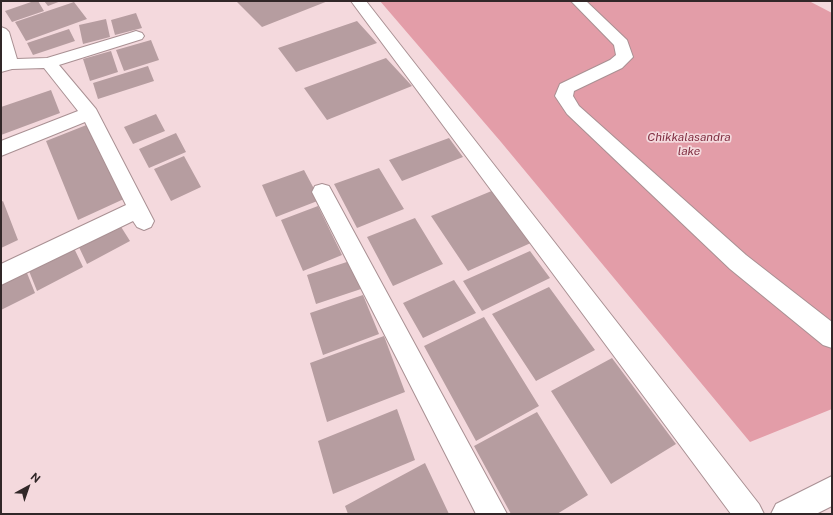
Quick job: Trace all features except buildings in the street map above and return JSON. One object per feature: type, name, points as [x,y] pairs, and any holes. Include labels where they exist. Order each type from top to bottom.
[{"type":"street","points":[[358,1],[379,26],[750,514]]},
{"type":"street","points":[[578,1],[621,43],[625,57],[616,64],[566,88],[564,96],[573,110],[738,262],[832,337]]},
{"type":"street","points":[[1,32],[6,65],[48,63],[136,36]]},
{"type":"street","points":[[1,275],[141,215],[90,113],[48,63]]},
{"type":"street","points":[[1,149],[90,113]]},
{"type":"street","points":[[322,192],[492,514]]},
{"type":"street","points":[[786,514],[832,490]]},
{"type":"water","name":"Chikkalasandra lake","points":[[380,1],[809,1],[832,13],[832,409],[750,442],[501,142]]}]
